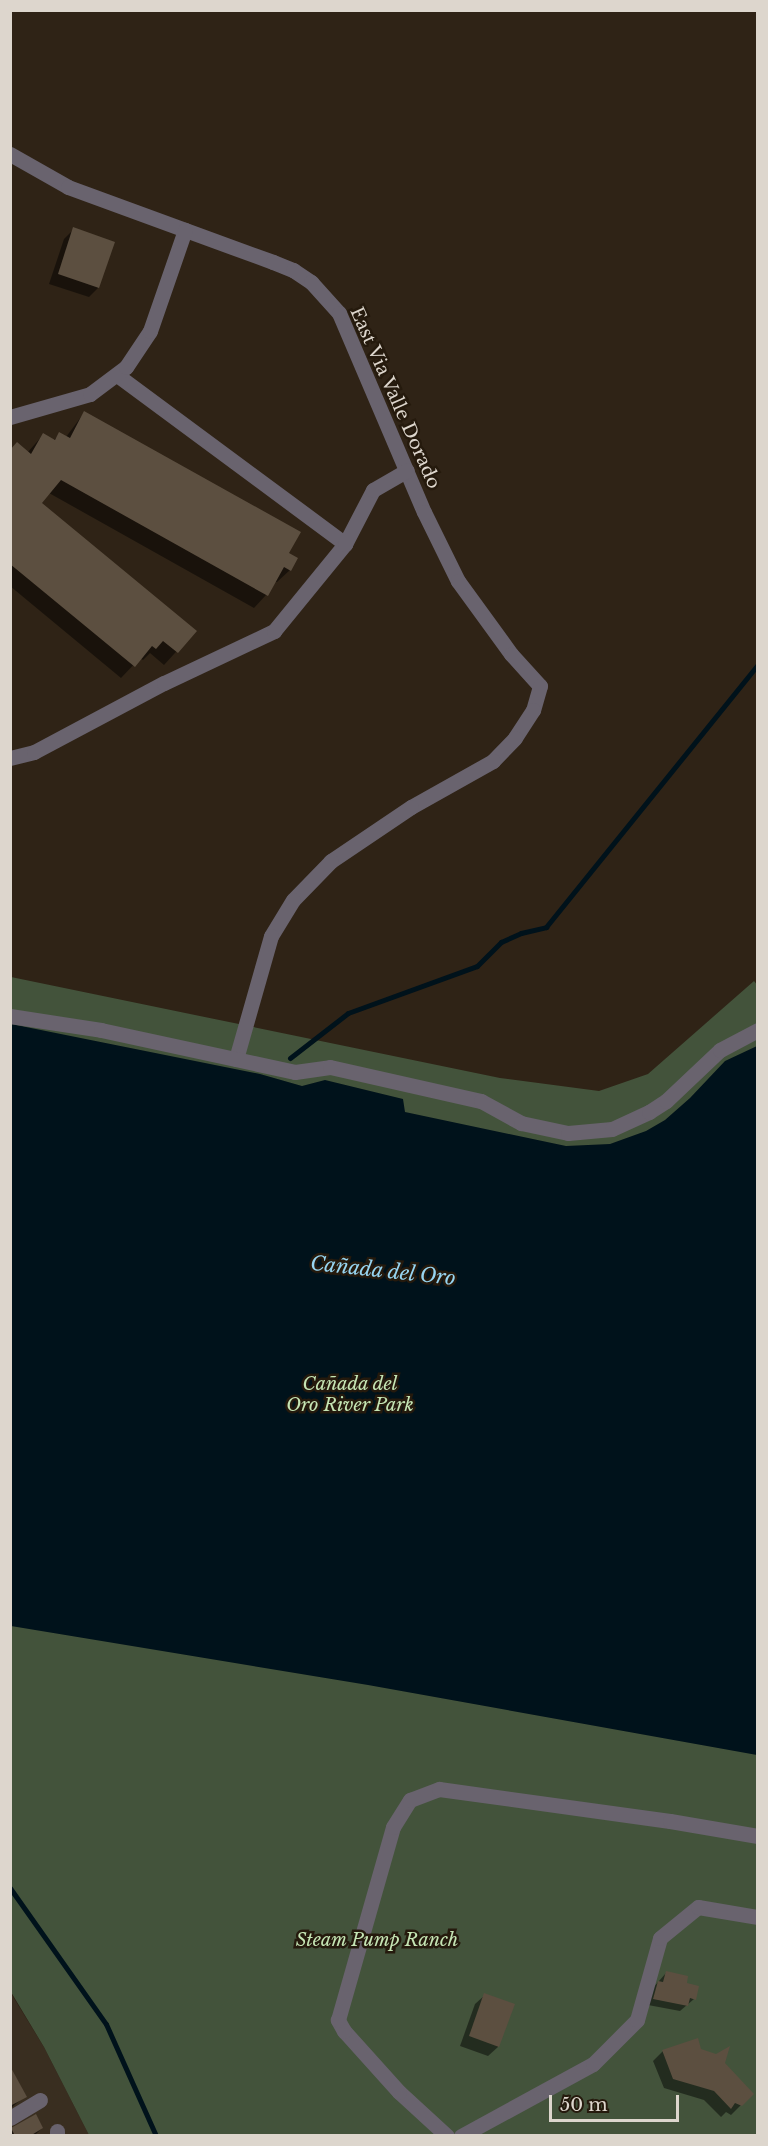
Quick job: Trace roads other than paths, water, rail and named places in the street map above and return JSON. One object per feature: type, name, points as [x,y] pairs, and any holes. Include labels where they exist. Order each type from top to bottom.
[{"type":"street","name":"East Via Valle Dorado","points":[[10,154],[68,187],[293,270],[323,295],[339,314],[406,470],[458,581],[505,646],[540,686],[533,710],[515,738],[493,761],[411,807],[331,861],[293,900],[271,936],[236,1059]]},
{"type":"street","points":[[10,417],[90,394],[126,367],[150,331],[185,230]]},
{"type":"street","points":[[117,375],[345,544]]},
{"type":"street","points":[[10,758],[34,753],[164,683],[274,631],[345,544],[373,490],[406,470]]},
{"type":"street","points":[[10,1016],[101,1030],[295,1072],[330,1067],[482,1101],[521,1123],[568,1133],[589,1133],[612,1129],[649,1112],[666,1101],[720,1050],[758,1030]]},
{"type":"street","points":[[447,2136],[399,2092],[344,2031],[338,2020],[393,1827],[410,1800],[439,1789],[670,1821],[758,1836]]},
{"type":"street","points":[[461,2136],[593,2064],[636,2020],[660,1938],[698,1908],[758,1917]]},
{"type":"street","points":[[10,2118],[40,2100]]},
{"type":"water","name":"Cañada del Oro River Park","points":[[11,1024],[260,1074],[302,1086],[325,1080],[403,1099],[405,1112],[566,1146],[610,1144],[646,1131],[665,1120],[690,1098],[725,1061],[757,1046],[757,1755],[368,1685],[11,1626]]},
{"type":"waterway","points":[[290,1058],[348,1013],[477,966],[501,942],[521,933],[546,927],[758,664]]},
{"type":"waterway","points":[[10,1888],[106,2024],[156,2136]]},
{"type":"water label","name":"Cañada del Oro","points":[[383,1271]]},
{"type":"park label","name":"Steam Pump Ranch","points":[[377,1940]]}]
